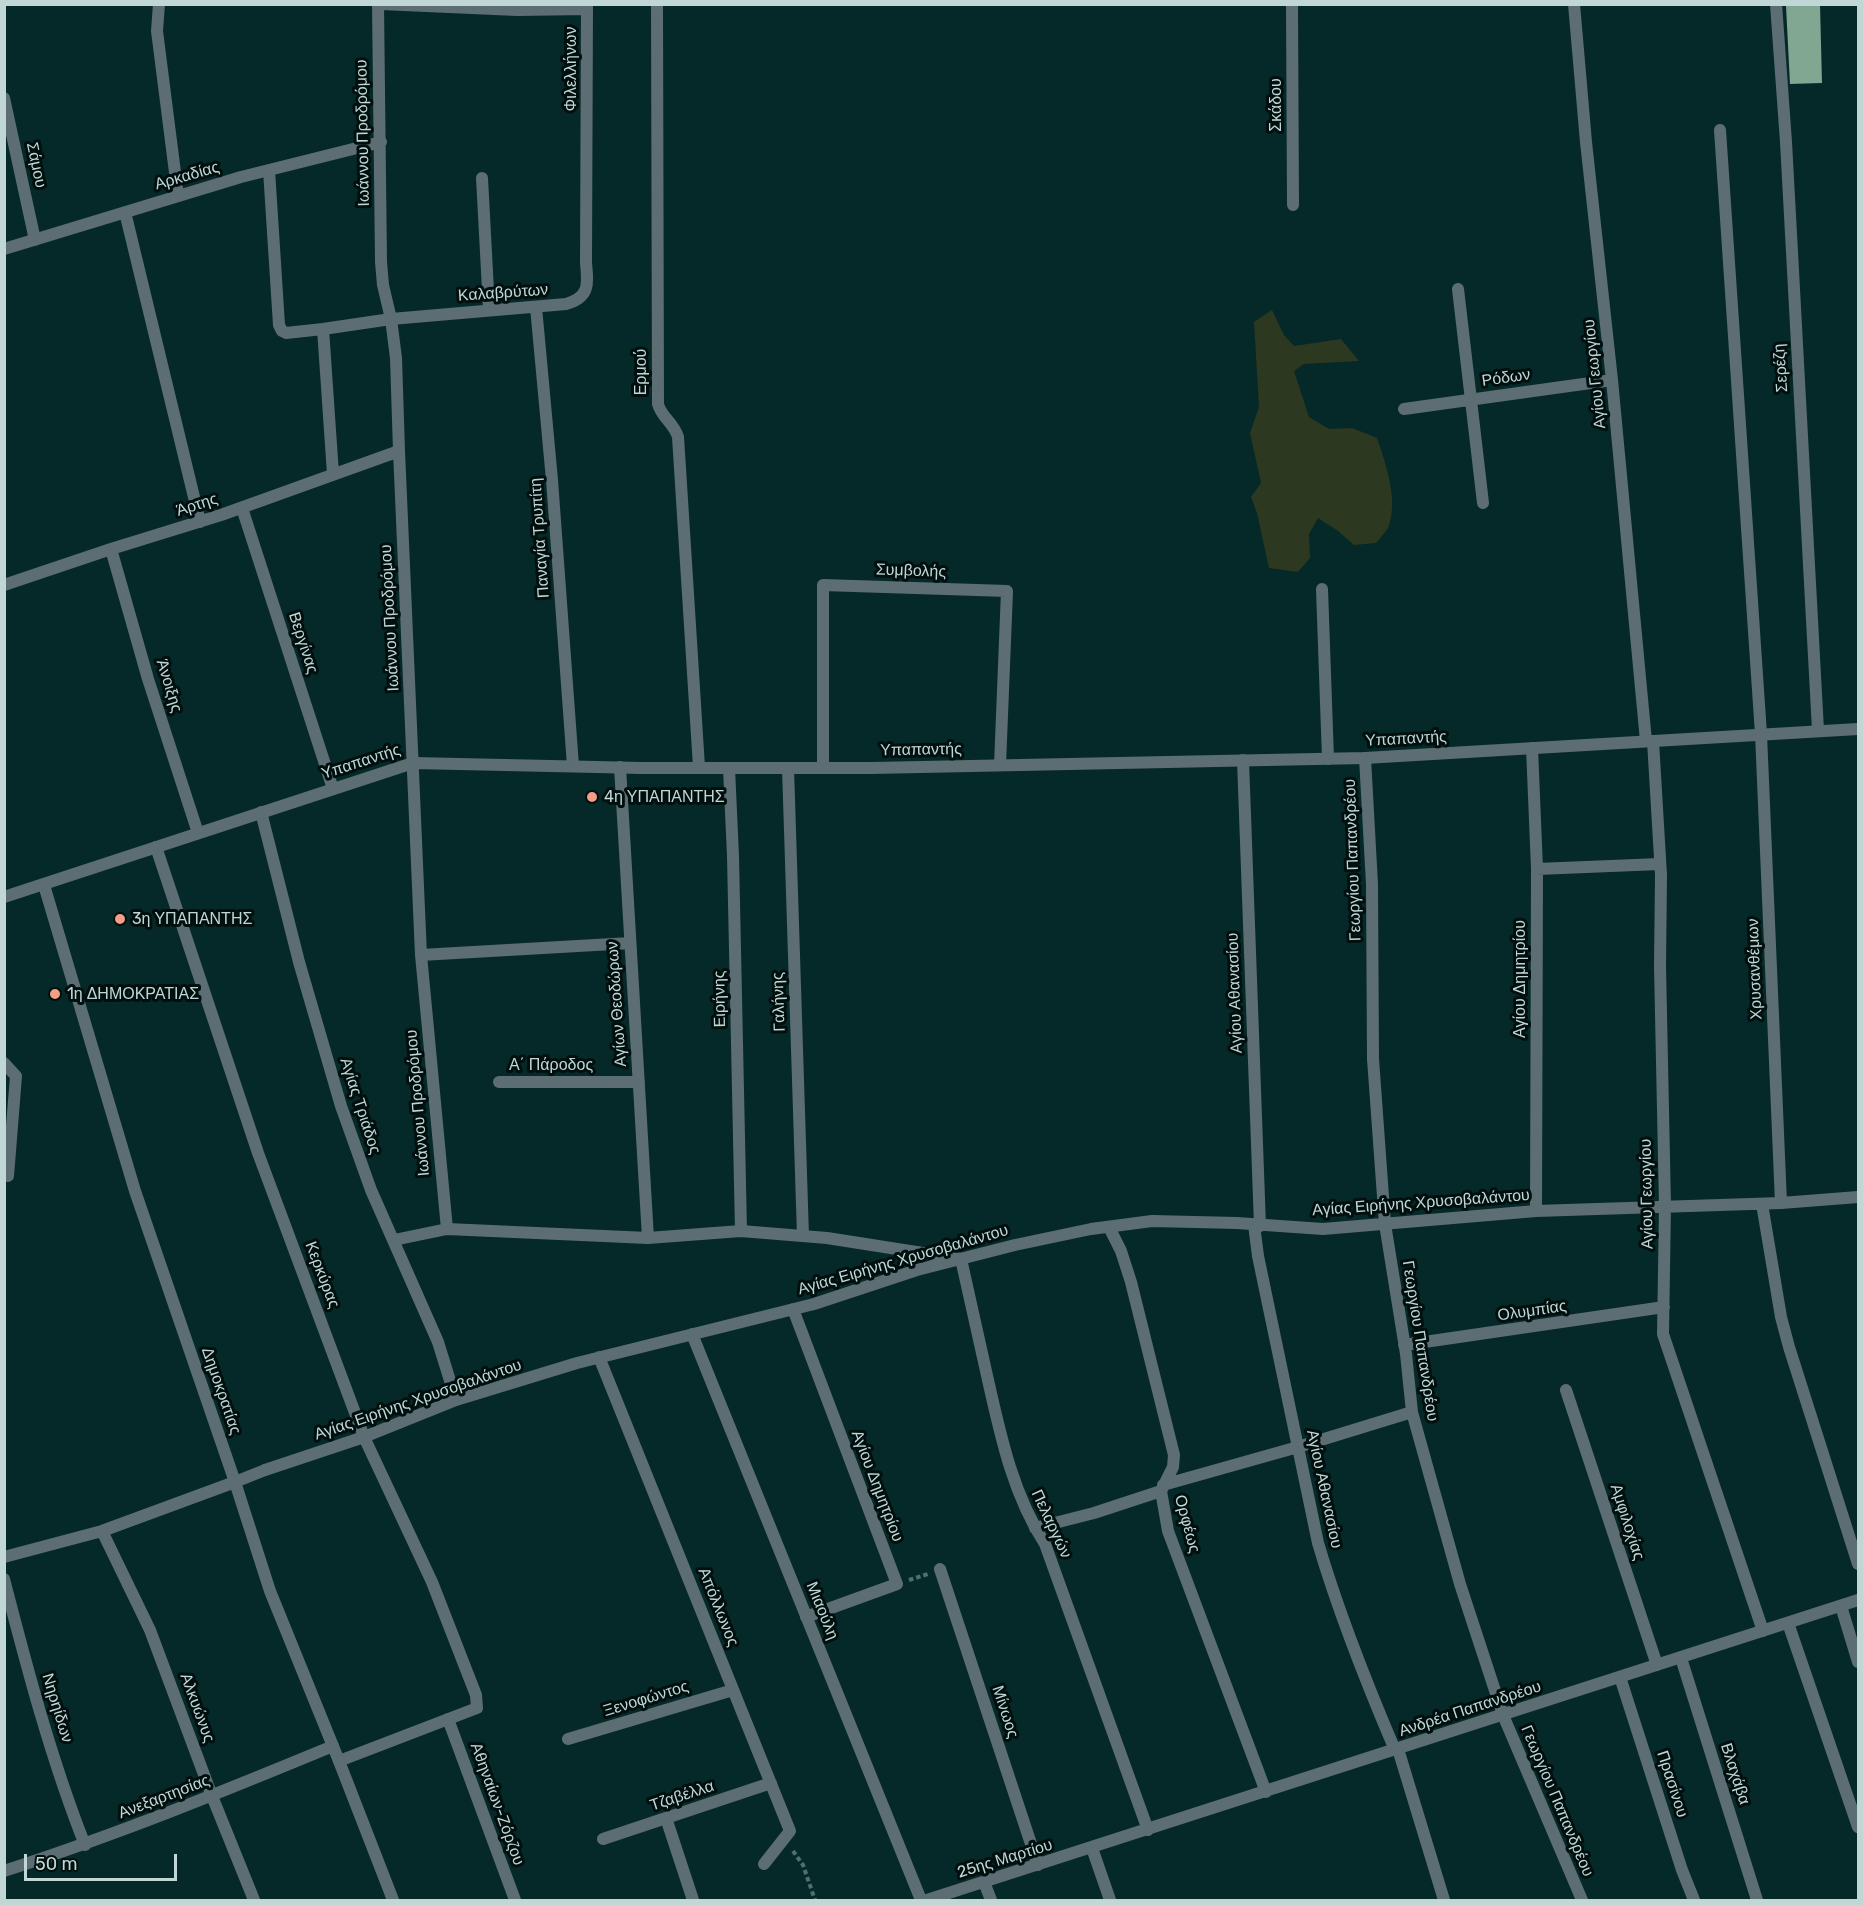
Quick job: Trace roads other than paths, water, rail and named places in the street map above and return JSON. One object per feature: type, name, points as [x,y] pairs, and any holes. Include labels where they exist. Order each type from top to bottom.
[{"type":"street","points":[[159,4],[157,31],[178,196]]},
{"type":"street","name":"Φιλελλήνων","points":[[380,4],[518,10],[587,7],[586,263]]},
{"type":"street","name":"Ιωάννου Προδρόμου","points":[[380,4],[381,262],[396,358],[421,955],[447,1229]]},
{"type":"street","name":"Ερμού","points":[[657,4],[658,404],[660,411],[674,427],[678,437],[699,767]]},
{"type":"street","name":"Σκάδου","points":[[1292,4],[1293,205]]},
{"type":"street","name":"Αγίου Γεωργίου","points":[[1574,4],[1660,864],[1665,1206],[1664,1334],[1763,1631]]},
{"type":"street","name":"Σερέζη","points":[[1776,4],[1786,142],[1818,730]]},
{"type":"street","name":"Σάμου","points":[[4,98],[35,240]]},
{"type":"street","name":"Χρυσανθέμων","points":[[1720,130],[1761,734],[1781,1203]]},
{"type":"street","name":"Αρκαδίας","points":[[4,249],[269,170],[381,142]]},
{"type":"street","name":"Καλαβρύτων","points":[[269,170],[280,328],[286,333],[391,319],[489,309],[536,307],[577,301],[585,293],[588,282],[586,263]]},
{"type":"street","points":[[482,178],[489,309]]},
{"type":"street","points":[[124,212],[200,522]]},
{"type":"street","points":[[1458,289],[1483,503]]},
{"type":"street","name":"Παναγία Τρυπίτη","points":[[536,307],[552,480],[573,766]]},
{"type":"street","points":[[323,329],[333,474]]},
{"type":"street","name":"Ρόδων","points":[[1404,409],[1612,380]]},
{"type":"street","name":"Άρτης","points":[[4,585],[242,508],[399,451]]},
{"type":"street","name":"Βεργίνας","points":[[242,508],[333,789]]},
{"type":"street","name":"Άνοιξης","points":[[111,549],[148,679],[198,833]]},
{"type":"street","name":"Συμβολής","points":[[823,768],[823,585],[1007,591],[1000,765]]},
{"type":"street","points":[[1322,589],[1328,759]]},
{"type":"street","name":"Υπαπαντής","points":[[4,897],[413,762],[620,767],[823,768],[1328,759],[1858,729]]},
{"type":"street","name":"Αγίου Δημητρίου","points":[[1532,748],[1537,869],[1536,1211]]},
{"type":"street","name":"Γεωργίου Παπανδρέου","points":[[1365,758],[1372,884],[1373,1059],[1385,1224],[1412,1412],[1460,1584],[1503,1715],[1582,1900]]},
{"type":"street","name":"Αγίου Αθανασίου","points":[[1243,760],[1258,1256],[1318,1543],[1328,1578],[1363,1674],[1397,1750],[1444,1900]]},
{"type":"street","name":"Αγίων Θεοδώρων","points":[[620,767],[648,1238]]},
{"type":"street","name":"Ειρήνης","points":[[729,768],[734,856],[741,1231]]},
{"type":"street","name":"Γαλήνης","points":[[788,768],[804,1236]]},
{"type":"street","name":"Αγίας Τριάδος","points":[[261,812],[299,962],[341,1106],[371,1190],[438,1342],[456,1400]]},
{"type":"street","name":"Κερκύρας","points":[[156,847],[258,1153],[364,1437],[432,1582],[476,1695],[477,1708],[448,1719]]},
{"type":"street","points":[[1537,869],[1660,864]]},
{"type":"street","name":"Δημοκρατίας","points":[[44,885],[135,1191],[270,1591],[393,1900]]},
{"type":"street","points":[[421,955],[630,943]]},
{"type":"street","points":[[4,1063],[10,1077],[8,1176]]},
{"type":"street","name":"Α΄ Πάροδος","points":[[499,1082],[639,1082]]},
{"type":"street","name":"Αγίας Ειρήνης Χρυσοβαλάντου","points":[[235,1482],[364,1437],[456,1400],[599,1357],[793,1309],[1015,1245],[1109,1227],[1152,1221],[1237,1223],[1323,1229],[1536,1211],[1762,1204],[1858,1197]]},
{"type":"street","points":[[1762,1204],[1781,1317],[1789,1347],[1858,1564]]},
{"type":"street","name":"Ορφέως","points":[[1109,1227],[1131,1282],[1174,1455],[1173,1467],[1162,1488],[1168,1531],[1266,1792]]},
{"type":"street","points":[[394,1240],[447,1229],[648,1238],[741,1231],[804,1236],[961,1259]]},
{"type":"street","name":"Πελαργών","points":[[961,1259],[993,1404],[1015,1486],[1035,1528],[1046,1544],[1149,1830]]},
{"type":"street","name":"Ολυμπίας","points":[[1404,1345],[1664,1307]]},
{"type":"street","name":"Αγίου Δημητρίου","points":[[793,1309],[897,1584],[806,1617]]},
{"type":"street","name":"Μιαούλη","points":[[692,1334],[921,1900]]},
{"type":"street","name":"Απόλλωνος","points":[[599,1357],[790,1831],[764,1864]]},
{"type":"street","name":"Αμφιλοχίας","points":[[1566,1390],[1658,1665]]},
{"type":"street","points":[[1035,1528],[1094,1513],[1162,1488],[1412,1412]]},
{"type":"street","points":[[4,1557],[102,1531],[235,1482]]},
{"type":"street","name":"Αλκυώνυς","points":[[102,1531],[150,1630],[212,1796],[254,1900]]},
{"type":"street","name":"Μίνωος","points":[[940,1569],[1038,1866]]},
{"type":"street","name":"Νηρηίδων","points":[[4,1579],[29,1673],[70,1806],[85,1845]]},
{"type":"street","name":"Ανδρέα Παπανδρέου","points":[[1092,1848],[1858,1600]]},
{"type":"street","points":[[1841,1606],[1858,1662]]},
{"type":"street","points":[[1788,1623],[1858,1827]]},
{"type":"street","name":"Βλαχάβα","points":[[1681,1658],[1757,1900]]},
{"type":"street","name":"Πρασίνου","points":[[1620,1677],[1682,1870],[1694,1900]]},
{"type":"street","name":"Ξενοφώντος","points":[[568,1739],[733,1690]]},
{"type":"street","points":[[339,1761],[448,1719]]},
{"type":"street","name":"Αθηναίων-Ζόρζου","points":[[448,1719],[515,1900]]},
{"type":"street","name":"Ανεξαρτησίας","points":[[4,1871],[85,1845],[333,1746]]},
{"type":"street","name":"Τζαβέλλα","points":[[603,1839],[771,1784]]},
{"type":"street","points":[[666,1818],[693,1900]]},
{"type":"street","points":[[1092,1848],[1110,1900]]},
{"type":"street","name":"25ης Μαρτίου","points":[[927,1900],[1092,1848]]},
{"type":"street","points":[[984,1882],[991,1900]]},
{"type":"place","name":"4η ΥΠΑΠΑΝΤΗΣ","points":[[592,797]]},
{"type":"place","name":"3η ΥΠΑΠΑΝΤΗΣ","points":[[120,919]]},
{"type":"place","name":"1η ΔΗΜΟΚΡΑΤΙΑΣ","points":[[55,994]]}]
